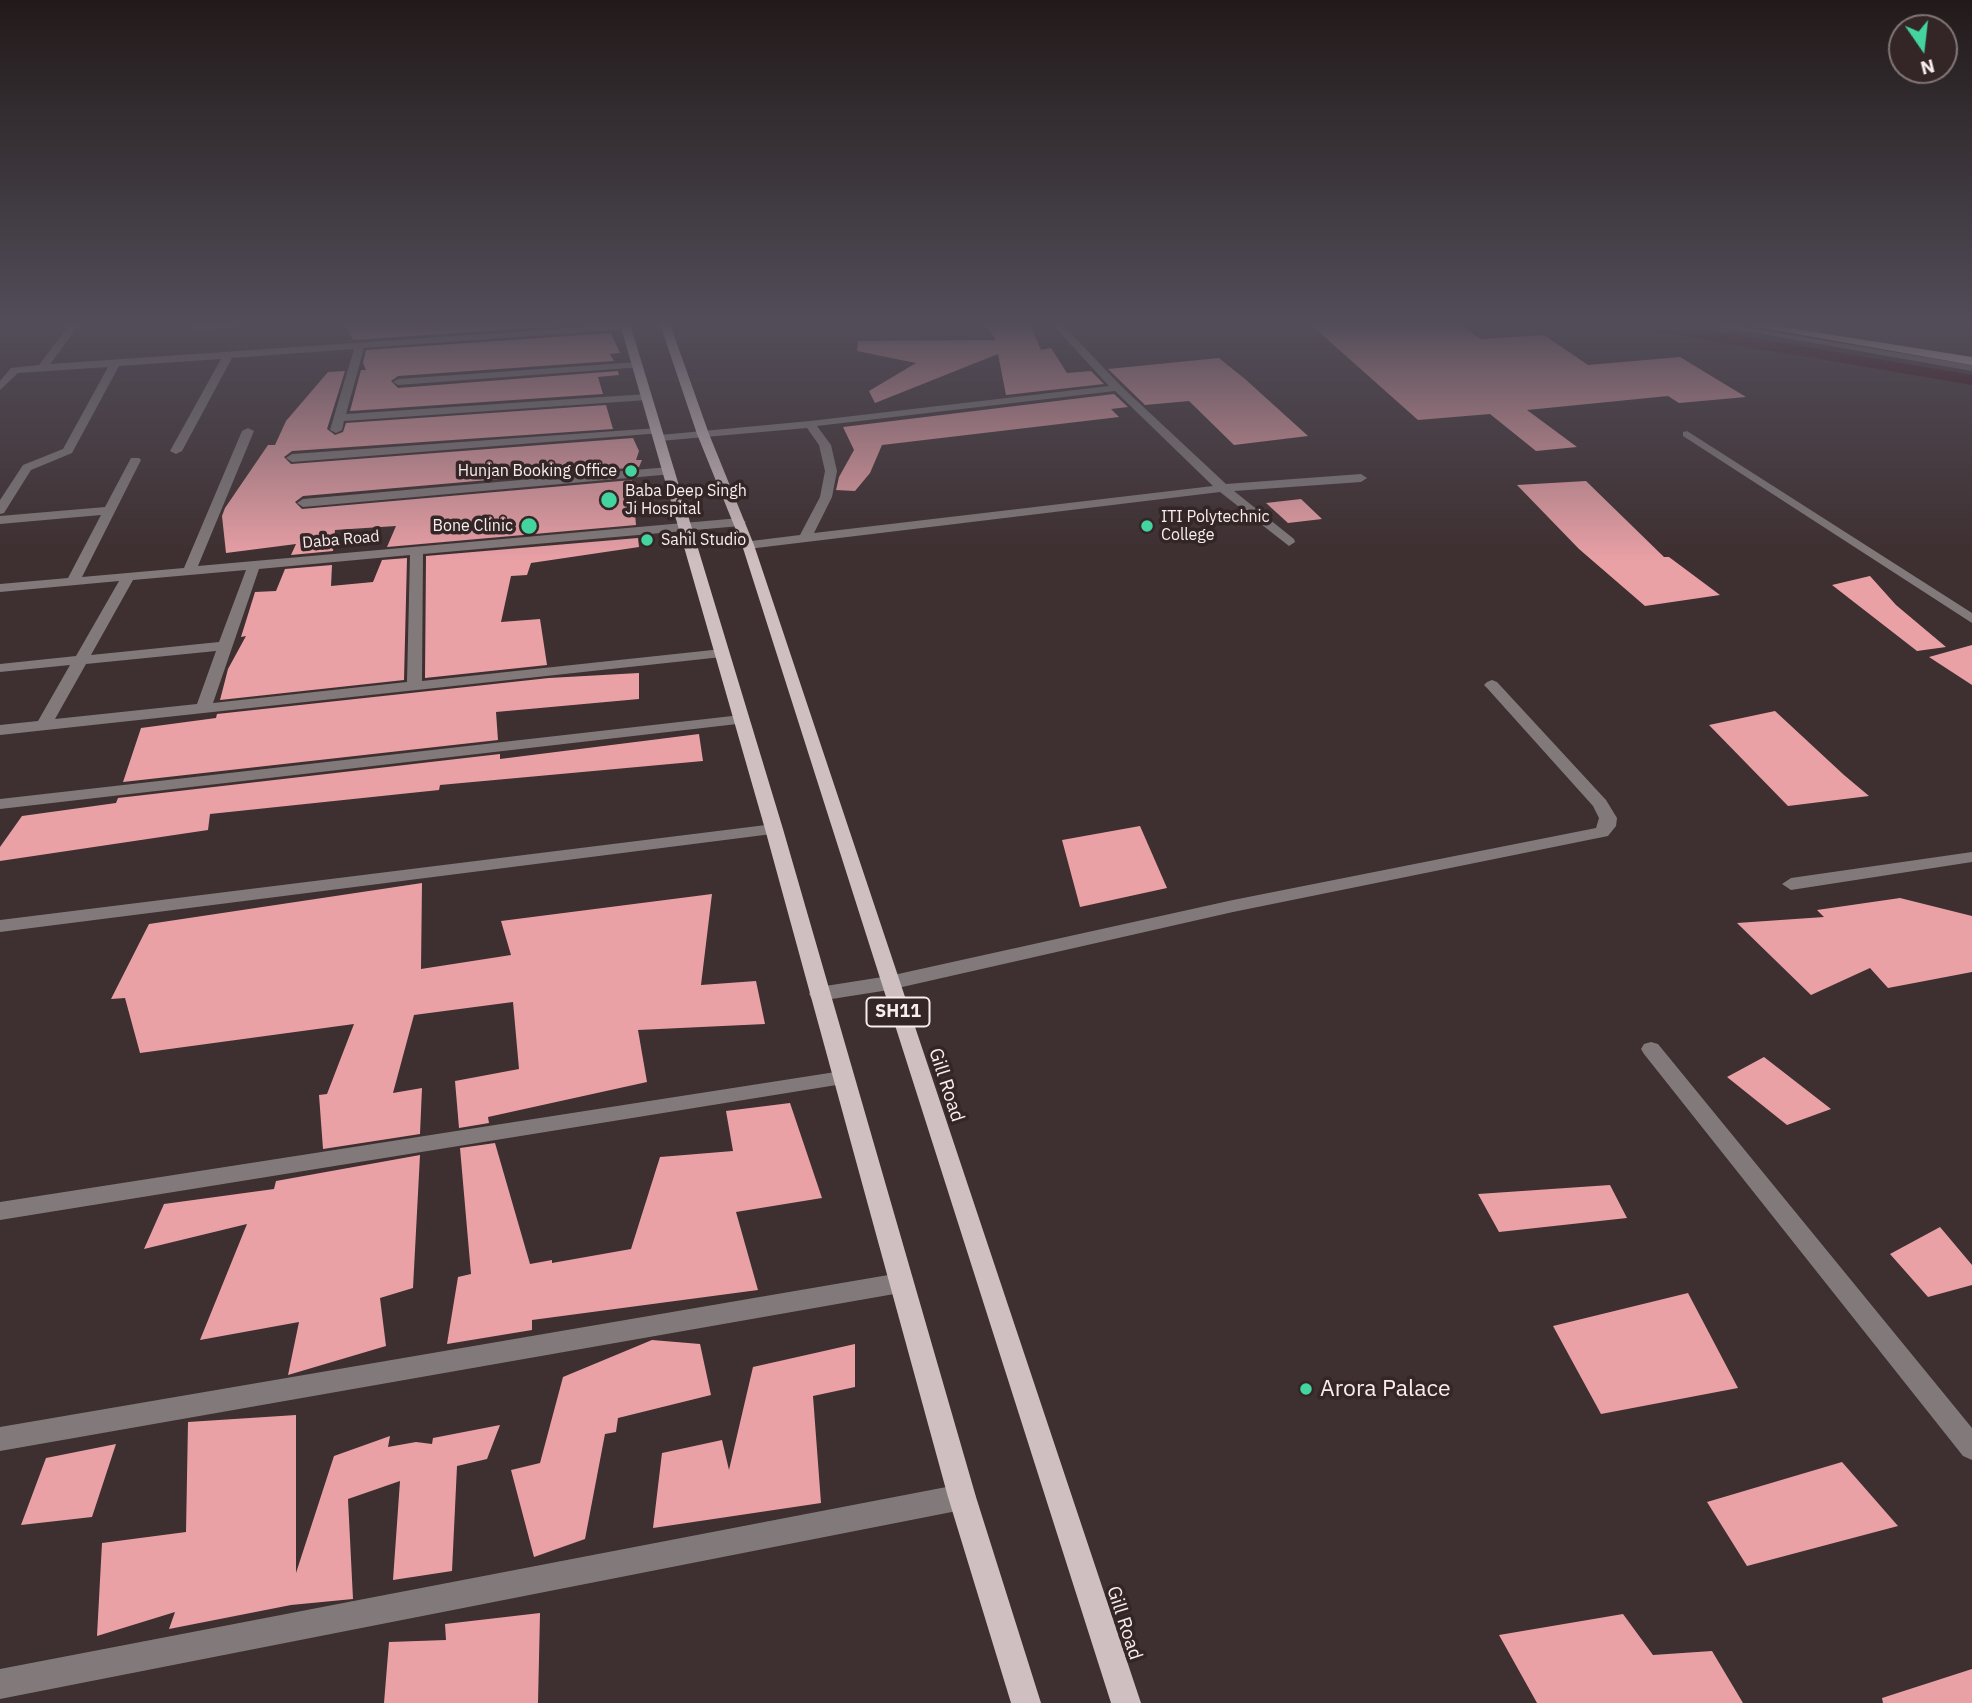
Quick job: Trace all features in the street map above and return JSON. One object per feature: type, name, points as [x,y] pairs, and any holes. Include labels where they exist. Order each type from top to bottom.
[{"type":"main road","points":[[649,403],[774,829],[962,1497],[1026,1703]]},
{"type":"main road","name":"Gill Road","points":[[693,403],[748,545],[888,983],[1126,1703]]},
{"type":"street","points":[[0,510],[27,468],[68,451],[94,403]]},
{"type":"street","points":[[176,451],[202,403]]},
{"type":"street","points":[[343,403],[337,424],[573,403]]},
{"type":"street","points":[[292,458],[705,437],[813,427],[996,403]]},
{"type":"street","points":[[1133,403],[1223,488],[1289,542]]},
{"type":"street","points":[[806,536],[825,497],[831,471],[825,445],[813,427]]},
{"type":"street","points":[[190,569],[248,431]]},
{"type":"street","points":[[1687,434],[1972,619]]},
{"type":"street","points":[[74,580],[135,460]]},
{"type":"street","points":[[303,503],[669,471]]},
{"type":"street","points":[[748,545],[1223,488],[1361,478]]},
{"type":"street","points":[[0,520],[110,510]]},
{"type":"street","name":"Daba Road","points":[[1,589],[190,569],[740,522]]},
{"type":"street","points":[[414,685],[418,551]]},
{"type":"street","points":[[203,708],[222,646],[254,565]]},
{"type":"street","points":[[44,725],[129,575]]},
{"type":"street","points":[[0,668],[222,646]]},
{"type":"street","points":[[0,730],[722,653]]},
{"type":"street","points":[[819,994],[888,983],[1233,906],[1602,832],[1608,818],[1600,804],[1492,685]]},
{"type":"street","points":[[0,804],[741,720]]},
{"type":"street","points":[[0,926],[774,829]]},
{"type":"street","points":[[1791,884],[1972,857]]},
{"type":"street","points":[[1651,1049],[1972,1448]]},
{"type":"street","points":[[0,1211],[842,1078]]},
{"type":"street","points":[[0,1439],[900,1283]]},
{"type":"street","points":[[0,1684],[962,1497]]},
{"type":"building","points":[[301,403],[335,403],[327,429],[335,435],[343,432],[346,423],[606,405],[613,429],[292,451],[284,457],[291,464],[633,438],[639,451],[636,460],[642,460],[639,467],[303,496],[295,502],[302,509],[632,480],[636,525],[387,547],[396,526],[335,530],[333,551],[291,555],[296,544],[226,553],[222,516],[225,508],[268,445],[275,445],[286,421]]},
{"type":"building","points":[[352,403],[462,403],[350,411]]},
{"type":"building","points":[[1036,403],[1124,403],[1128,407],[1111,409],[1119,417],[882,445],[870,473],[855,491],[836,490],[839,477],[854,450],[843,427]]},
{"type":"building","points":[[1192,403],[1272,403],[1308,436],[1234,445]]},
{"type":"building","points":[[1399,403],[1593,403],[1527,410],[1577,447],[1536,451],[1490,414],[1418,420]]},
{"type":"building","points":[[1586,481],[1664,557],[1669,557],[1720,595],[1645,606],[1579,549],[1517,485]]},
{"type":"building","points":[[1301,499],[1322,519],[1288,523],[1266,503]]},
{"type":"building","points":[[638,538],[639,547],[531,563],[527,575],[511,576],[501,622],[540,619],[547,665],[425,678],[426,556]]},
{"type":"building","points":[[407,558],[404,680],[220,700],[228,669],[246,636],[241,637],[255,592],[276,591],[285,569],[332,565],[331,586],[373,582],[382,560]]},
{"type":"building","points":[[1870,576],[1896,605],[1946,647],[1917,651],[1832,585]]},
{"type":"building","points":[[1972,645],[1972,685],[1929,657]]},
{"type":"building","points":[[639,673],[639,699],[496,712],[498,740],[123,782],[141,728],[216,718],[217,714],[549,678]]},
{"type":"building","points":[[1775,711],[1869,796],[1788,806],[1709,725]]},
{"type":"building","points":[[699,734],[703,761],[440,785],[439,790],[210,814],[208,830],[0,861],[0,847],[22,816],[116,803],[118,798],[500,754],[500,759]]},
{"type":"building","points":[[1140,826],[1167,888],[1080,907],[1062,840]]},
{"type":"building","points":[[422,883],[421,969],[511,955],[501,921],[712,894],[701,985],[756,981],[765,1024],[638,1030],[647,1082],[488,1117],[489,1123],[459,1128],[455,1081],[519,1069],[513,1002],[414,1015],[393,1093],[422,1088],[420,1134],[323,1149],[319,1095],[327,1094],[354,1024],[140,1053],[125,998],[111,999],[149,924]]},
{"type":"building","points":[[1900,898],[1972,916],[1972,972],[1888,988],[1870,968],[1811,995],[1737,923],[1824,917],[1817,910]]},
{"type":"building","points":[[1764,1057],[1831,1109],[1787,1125],[1727,1077]]},
{"type":"building","points":[[790,1103],[822,1198],[736,1212],[758,1290],[532,1320],[532,1330],[447,1344],[458,1277],[471,1274],[460,1148],[495,1143],[530,1264],[552,1260],[552,1263],[631,1249],[660,1157],[733,1151],[726,1111]]},
{"type":"building","points":[[420,1155],[413,1288],[380,1298],[386,1346],[288,1375],[299,1322],[200,1340],[247,1224],[144,1249],[164,1204],[274,1189],[276,1181]]},
{"type":"building","points":[[1610,1185],[1627,1218],[1499,1232],[1478,1194]]},
{"type":"building","points":[[1940,1227],[1972,1265],[1972,1285],[1928,1297],[1890,1254]]},
{"type":"building","points":[[1688,1293],[1738,1388],[1601,1414],[1553,1326]]},
{"type":"building","points":[[652,1340],[700,1344],[711,1395],[618,1418],[616,1432],[605,1434],[585,1539],[534,1557],[511,1470],[540,1463],[563,1377]]},
{"type":"building","points":[[855,1344],[855,1387],[813,1396],[821,1503],[653,1528],[662,1453],[722,1440],[729,1470],[753,1367]]},
{"type":"building","points":[[296,1415],[296,1573],[334,1456],[390,1436],[388,1447],[416,1442],[432,1444],[433,1438],[500,1425],[487,1459],[457,1466],[452,1571],[393,1580],[400,1481],[348,1499],[353,1599],[291,1605],[169,1629],[175,1612],[97,1636],[102,1543],[186,1532],[188,1422]]},
{"type":"building","points":[[116,1444],[92,1517],[21,1525],[46,1458]]},
{"type":"building","points":[[1842,1462],[1898,1526],[1747,1566],[1707,1502]]},
{"type":"building","points":[[540,1613],[538,1703],[384,1703],[389,1642],[446,1640],[445,1624]]},
{"type":"building","points":[[1623,1614],[1653,1655],[1712,1651],[1743,1703],[1537,1703],[1499,1635]]},
{"type":"building","points":[[1972,1669],[1972,1703],[1883,1703],[1882,1698]]},
{"type":"place","name":"Hunjan Booking Office","points":[[631,471]]},
{"type":"place","name":"Baba Deep Singh Ji Hospital","points":[[609,500]]},
{"type":"place","name":"Bone Clinic","points":[[529,526]]},
{"type":"place","name":"ITI Polytechnic College","points":[[1147,526]]},
{"type":"place","name":"Sahil Studio","points":[[647,540]]},
{"type":"place","name":"Arora Palace","points":[[1306,1389]]}]
